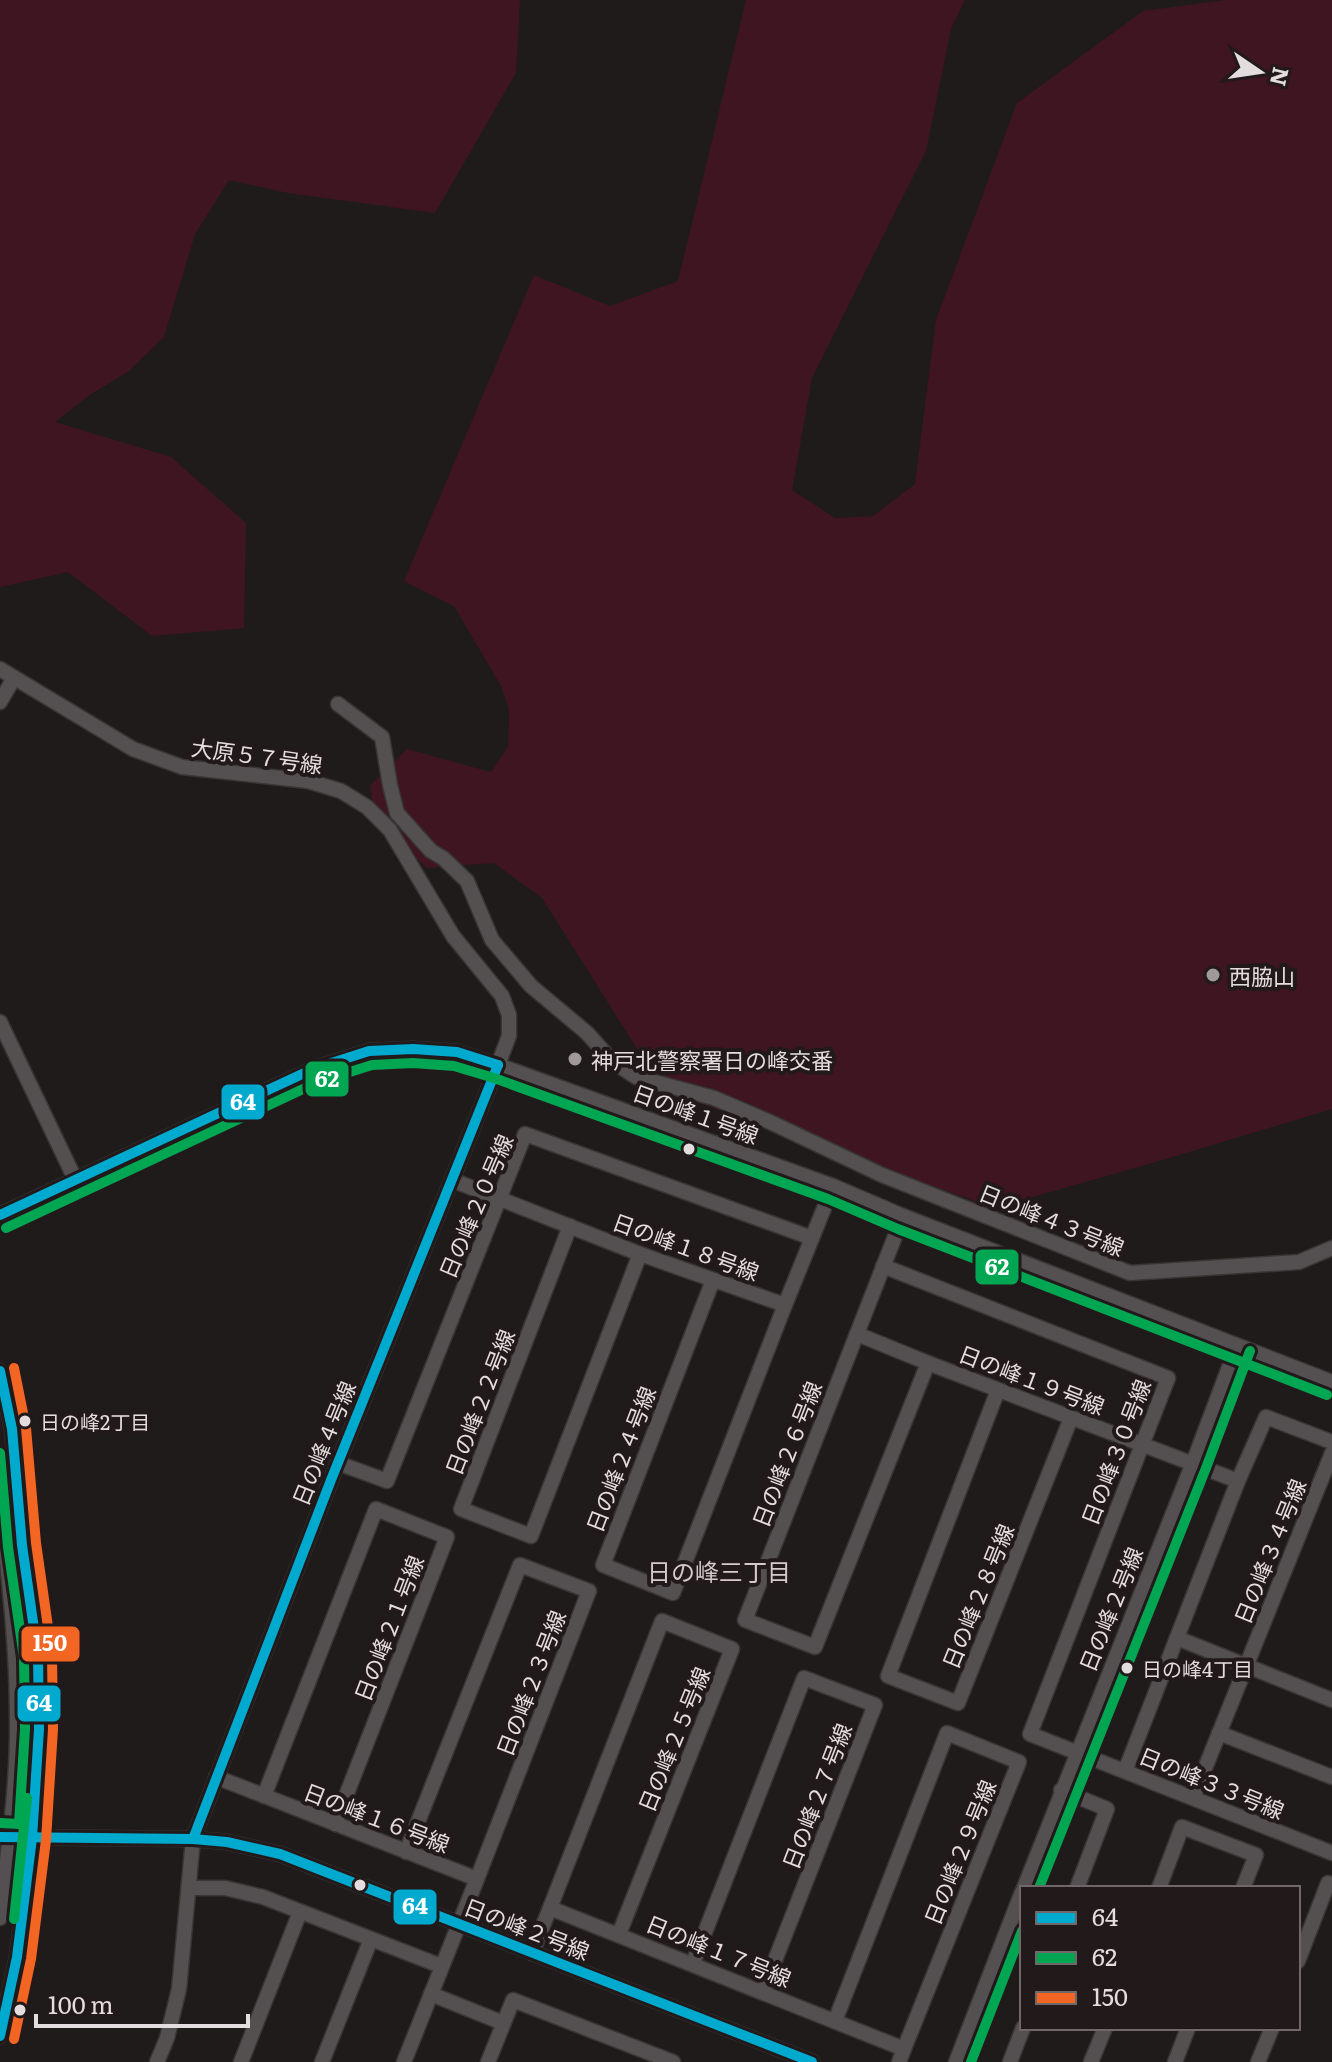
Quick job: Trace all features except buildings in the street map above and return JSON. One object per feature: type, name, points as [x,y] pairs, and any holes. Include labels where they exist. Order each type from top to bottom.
[{"type":"street","name":"大原５７号線","points":[[0,669],[133,749],[182,767],[308,781],[341,791],[367,807],[390,830],[453,936],[502,996],[509,1015],[509,1036],[498,1065]]},
{"type":"street","points":[[0,702],[14,678]]},
{"type":"street","name":"日の峰４３号線","points":[[338,704],[382,737],[397,813],[431,851],[467,881],[492,940],[531,986],[587,1033],[613,1062],[636,1077],[714,1098],[882,1175],[1130,1273],[1299,1262],[1332,1248]]},
{"type":"street","points":[[409,860],[431,851]]},
{"type":"street","points":[[0,1022],[75,1179]]},
{"type":"street","name":"日の峰１号線","points":[[0,1215],[313,1069],[369,1051],[413,1049],[457,1052],[833,1186],[1332,1382]]},
{"type":"street","name":"日の峰４号線","points":[[157,2062],[167,2038],[179,1989],[193,1839],[338,1463],[498,1065]]},
{"type":"street","name":"日の峰２０号線","points":[[338,1463],[387,1481],[525,1134],[812,1238]]},
{"type":"street","name":"日の峰１８号線","points":[[452,1180],[640,1254],[785,1305]]},
{"type":"street","points":[[785,1305],[833,1186]]},
{"type":"street","name":"日の峰２６号線","points":[[903,1216],[745,1620],[815,1647],[928,1363]]},
{"type":"street","name":"日の峰２２号線","points":[[570,1226],[461,1509],[531,1536],[640,1254]]},
{"type":"street","name":"日の峰３０号線","points":[[883,1266],[1168,1378],[1030,1734],[1076,1752]]},
{"type":"street","name":"日の峰２４号線","points":[[713,1280],[603,1565],[673,1593],[785,1305]]},
{"type":"street","name":"日の峰１９号線","points":[[857,1334],[1238,1481]]},
{"type":"street","name":"日の峰２号線","points":[[1025,1886],[1237,1346]]},
{"type":"street","points":[[0,1371],[12,1429],[22,1545],[38,1657],[39,1729],[32,1838],[17,1957],[0,2036]]},
{"type":"street","name":"日の峰２８号線","points":[[998,1390],[888,1676],[916,1687],[958,1703],[1071,1418]]},
{"type":"street","points":[[1125,1771],[1266,1417],[1332,1442]]},
{"type":"street","name":"日の峰３４号線","points":[[1193,1798],[1332,1453]]},
{"type":"street","points":[[0,1491],[16,1670],[17,1749],[5,1837],[0,1918]]},
{"type":"street","name":"日の峰２１号線","points":[[264,1796],[376,1509],[433,1531],[447,1537],[335,1824]]},
{"type":"street","name":"日の峰２３号線","points":[[406,1852],[520,1565],[589,1591],[477,1879]]},
{"type":"street","name":"日の峰２５号線","points":[[550,1908],[662,1621],[732,1649],[619,1934]]},
{"type":"street","points":[[1177,1638],[1332,1700]]},
{"type":"street","name":"日の峰２７号線","points":[[693,1963],[804,1678],[875,1705],[763,1991]]},
{"type":"street","name":"日の峰２９号線","points":[[835,2021],[947,1733],[1019,1762],[901,2055]]},
{"type":"street","points":[[1219,1733],[1332,1777]]},
{"type":"street","name":"日の峰３３号線","points":[[1076,1752],[1332,1853]]},
{"type":"street","name":"日の峰１６号線","points":[[216,1777],[477,1879]]},
{"type":"street","points":[[1061,1790],[1107,1809],[1078,1886]]},
{"type":"street","points":[[1160,1886],[1182,1827],[1256,1855],[1244,1886]]},
{"type":"street","name":"日の峰２号線","points":[[5,1837],[193,1839],[227,1842],[280,1854],[812,2062]]},
{"type":"street","points":[[404,2062],[477,1879]]},
{"type":"street","points":[[1300,1956],[1328,1883],[1332,1885]]},
{"type":"street","points":[[190,1888],[225,1888],[263,1897],[441,1966]]},
{"type":"street","name":"日の峰２号線","points":[[956,2062],[1020,1898]]},
{"type":"street","points":[[532,1953],[550,1908]]},
{"type":"street","name":"日の峰１７号線","points":[[550,1908],[835,2021],[901,2055]]},
{"type":"street","points":[[241,2062],[300,1912]]},
{"type":"street","points":[[322,2062],[371,1939]]},
{"type":"street","points":[[431,1994],[503,2023]]},
{"type":"street","points":[[488,2062],[513,2000],[673,2062]]},
{"type":"street","points":[[1010,2062],[1022,2030]]},
{"type":"street","points":[[1091,2062],[1104,2030]]},
{"type":"street","points":[[1175,2062],[1187,2030]]},
{"type":"street","points":[[1258,2062],[1271,2030]]},
{"type":"shaded area","points":[[0,0],[520,0],[516,73],[435,213],[288,193],[229,180],[195,234],[164,337],[129,371],[88,396],[55,422],[171,457],[246,523],[244,628],[152,636],[68,572],[0,587]]},
{"type":"shaded area","points":[[746,0],[965,0],[951,29],[926,151],[812,378],[792,490],[835,518],[873,516],[915,484],[936,320],[1017,103],[1143,11],[1225,0],[1332,0],[1332,1109],[994,1208],[663,1090],[542,898],[494,863],[427,868],[376,822],[370,786],[407,749],[491,772],[508,747],[509,709],[501,686],[454,606],[404,581],[534,275],[610,306],[678,281]]},
{"type":"transit line","name":"64","points":[[0,1215],[313,1069],[369,1051],[413,1049],[457,1052],[498,1065]]},
{"type":"transit line","name":"62","points":[[6,1228],[318,1082],[372,1065],[413,1063],[454,1066],[828,1199],[1327,1395]]},
{"type":"transit line","name":"64","points":[[193,1839],[331,1480],[498,1065]]},
{"type":"transit line","name":"62","points":[[1040,1886],[1250,1351]]},
{"type":"transit line","name":"150","points":[[14,1368],[26,1428],[36,1543],[52,1655],[53,1729],[46,1840],[31,1959],[14,2039]]},
{"type":"transit line","name":"64","points":[[0,1371],[12,1429],[22,1545],[38,1657],[39,1729],[32,1838],[17,1957],[0,2036]]},
{"type":"transit line","name":"62","points":[[0,1453],[8,1547],[24,1658],[25,1729],[19,1824],[0,1823]]},
{"type":"transit line","name":"62","points":[[14,1919],[27,1798]]},
{"type":"transit line","name":"64","points":[[0,1837],[193,1839],[227,1842],[280,1854],[812,2062]]},
{"type":"transit line","name":"62","points":[[971,2062],[1020,1936]]},
{"type":"place","name":"西脇山","points":[[1213,975]]},
{"type":"place","name":"神戸北警察署日の峰交番","points":[[575,1059]]},
{"type":"place","name":"日の峰2丁目","points":[[25,1421]]},
{"type":"place","name":"日の峰4丁目","points":[[1127,1668]]},
{"type":"district","name":"日の峰三丁目","points":[[719,1570]]}]
